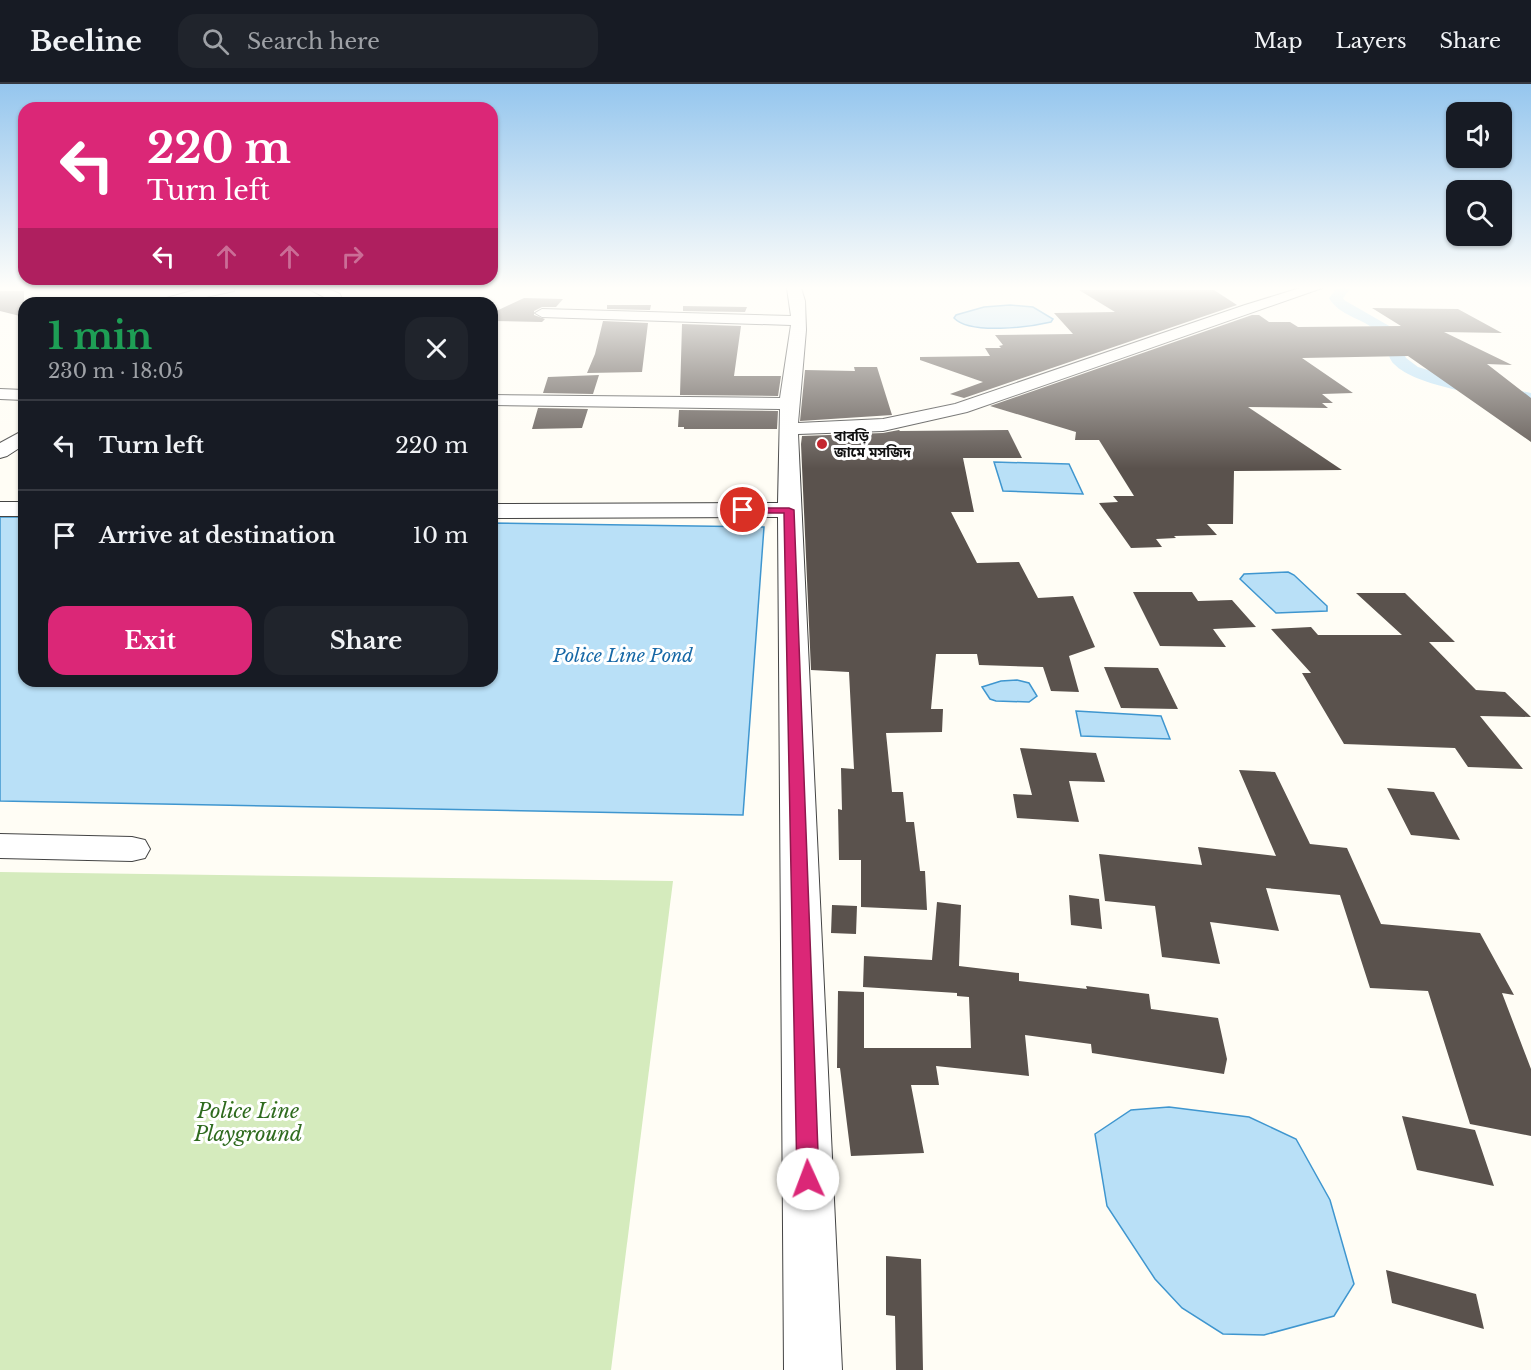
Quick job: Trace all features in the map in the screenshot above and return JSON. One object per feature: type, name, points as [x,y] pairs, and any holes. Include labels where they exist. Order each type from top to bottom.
[{"type":"street","points":[[795,348],[789,417],[789,510],[813,1370]]},
{"type":"street","points":[[498,400],[789,417],[883,425],[960,408],[1134,348]]},
{"type":"street","points":[[0,394],[18,394]]},
{"type":"street","points":[[0,452],[18,440]]},
{"type":"street","points":[[0,509],[18,509]]},
{"type":"street","points":[[498,511],[789,510]]},
{"type":"street","points":[[0,846],[132,849]]},
{"type":"green space","name":"Police Line Playground","points":[[0,872],[673,881],[611,1370],[0,1370]]},
{"type":"water","points":[[994,462],[1069,464],[1083,494],[1003,491]]},
{"type":"water","name":"Police Line Pond","points":[[0,517],[18,517],[18,687],[498,687],[498,523],[764,527],[743,815],[0,801]]},
{"type":"water","points":[[1288,572],[1327,606],[1327,611],[1276,613],[1240,579],[1244,574]]},
{"type":"water","points":[[1017,680],[1029,683],[1037,696],[1029,702],[996,701],[990,699],[982,687],[1001,681]]},
{"type":"water","points":[[1076,711],[1161,716],[1170,739],[1081,736]]},
{"type":"water","points":[[1169,1107],[1249,1117],[1296,1139],[1330,1200],[1354,1284],[1334,1316],[1264,1335],[1223,1334],[1182,1308],[1155,1279],[1107,1206],[1095,1134],[1131,1110]]},
{"type":"building","points":[[596,348],[645,348],[642,372],[587,373]]},
{"type":"building","points":[[681,348],[738,348],[734,376],[781,376],[778,396],[680,395]]},
{"type":"building","points":[[985,348],[1111,348],[964,398],[950,394],[983,382],[920,360],[920,357],[990,356]]},
{"type":"building","points":[[1157,348],[1477,348],[1512,365],[1487,364],[1531,398],[1531,442],[1408,356],[1302,358],[1353,393],[1322,394],[1333,403],[1322,403],[1328,408],[1248,407],[1342,470],[1234,471],[1233,524],[1207,524],[1217,535],[1174,536],[1176,538],[1156,539],[1162,547],[1131,548],[1099,503],[1118,502],[1113,496],[1134,496],[1099,440],[1075,440],[1076,432],[990,406]]},
{"type":"building","points":[[854,367],[877,367],[892,415],[800,421],[805,370],[855,371]]},
{"type":"building","points":[[599,375],[593,394],[543,393],[548,377]]},
{"type":"building","points":[[538,408],[588,409],[582,428],[532,429]]},
{"type":"building","points":[[679,410],[778,411],[777,429],[684,429],[684,427],[678,427]]},
{"type":"building","points":[[899,430],[1008,430],[1022,458],[963,458],[974,512],[951,512],[977,563],[1019,562],[1038,598],[1073,596],[1095,647],[1069,656],[1079,692],[1051,691],[1043,667],[979,665],[977,654],[936,654],[931,709],[943,709],[942,732],[886,733],[892,792],[903,792],[906,822],[914,822],[920,871],[925,871],[927,910],[861,907],[861,860],[839,860],[838,809],[842,810],[841,768],[854,769],[849,672],[811,670],[802,436],[883,433]]},
{"type":"building","points":[[1133,592],[1192,592],[1198,601],[1232,600],[1256,627],[1213,629],[1226,647],[1160,646]]},
{"type":"building","points":[[1356,593],[1405,593],[1455,642],[1429,642],[1476,690],[1505,692],[1531,717],[1480,716],[1523,769],[1468,767],[1455,748],[1344,744],[1302,673],[1311,673],[1271,629],[1311,627],[1318,635],[1402,635]]},
{"type":"building","points":[[1104,667],[1158,668],[1178,709],[1121,708]]},
{"type":"building","points":[[1020,748],[1096,753],[1105,782],[1069,781],[1079,822],[1017,818],[1013,794],[1032,795]]},
{"type":"building","points":[[1239,770],[1275,772],[1310,844],[1347,848],[1381,924],[1480,933],[1514,995],[1502,993],[1531,1069],[1531,1136],[1470,1124],[1428,991],[1370,988],[1340,895],[1266,888],[1279,931],[1210,922],[1220,964],[1162,957],[1155,906],[1105,901],[1099,854],[1202,865],[1198,847],[1276,856]]},
{"type":"building","points":[[1387,788],[1434,792],[1460,840],[1411,835]]},
{"type":"building","points":[[1069,895],[1099,899],[1102,929],[1071,925]]},
{"type":"building","points":[[937,902],[961,905],[959,966],[1019,973],[1019,981],[1149,994],[1151,1009],[1218,1018],[1227,1059],[1224,1074],[1092,1053],[1091,1044],[1025,1035],[1029,1076],[936,1066],[939,1085],[911,1085],[924,1153],[851,1156],[840,1068],[837,1068],[838,991],[864,992],[864,1048],[971,1048],[969,997],[957,996],[957,993],[863,987],[864,956],[932,960]]},
{"type":"building","points":[[832,905],[857,906],[856,934],[831,933]]},
{"type":"building","points":[[1402,1116],[1475,1130],[1494,1186],[1417,1170]]},
{"type":"building","points":[[886,1256],[921,1259],[923,1370],[896,1370],[895,1316],[886,1315]]},
{"type":"building","points":[[1386,1270],[1476,1294],[1484,1329],[1392,1303]]},
{"type":"waterway","points":[[1394,348],[1399,360],[1412,371],[1445,381],[1531,398]]},
{"type":"place","name":"বাবড়ি জামে মসজিদ","points":[[822,444]]},
{"type":"route","points":[[743,510],[789,510],[808,1179]]}]
